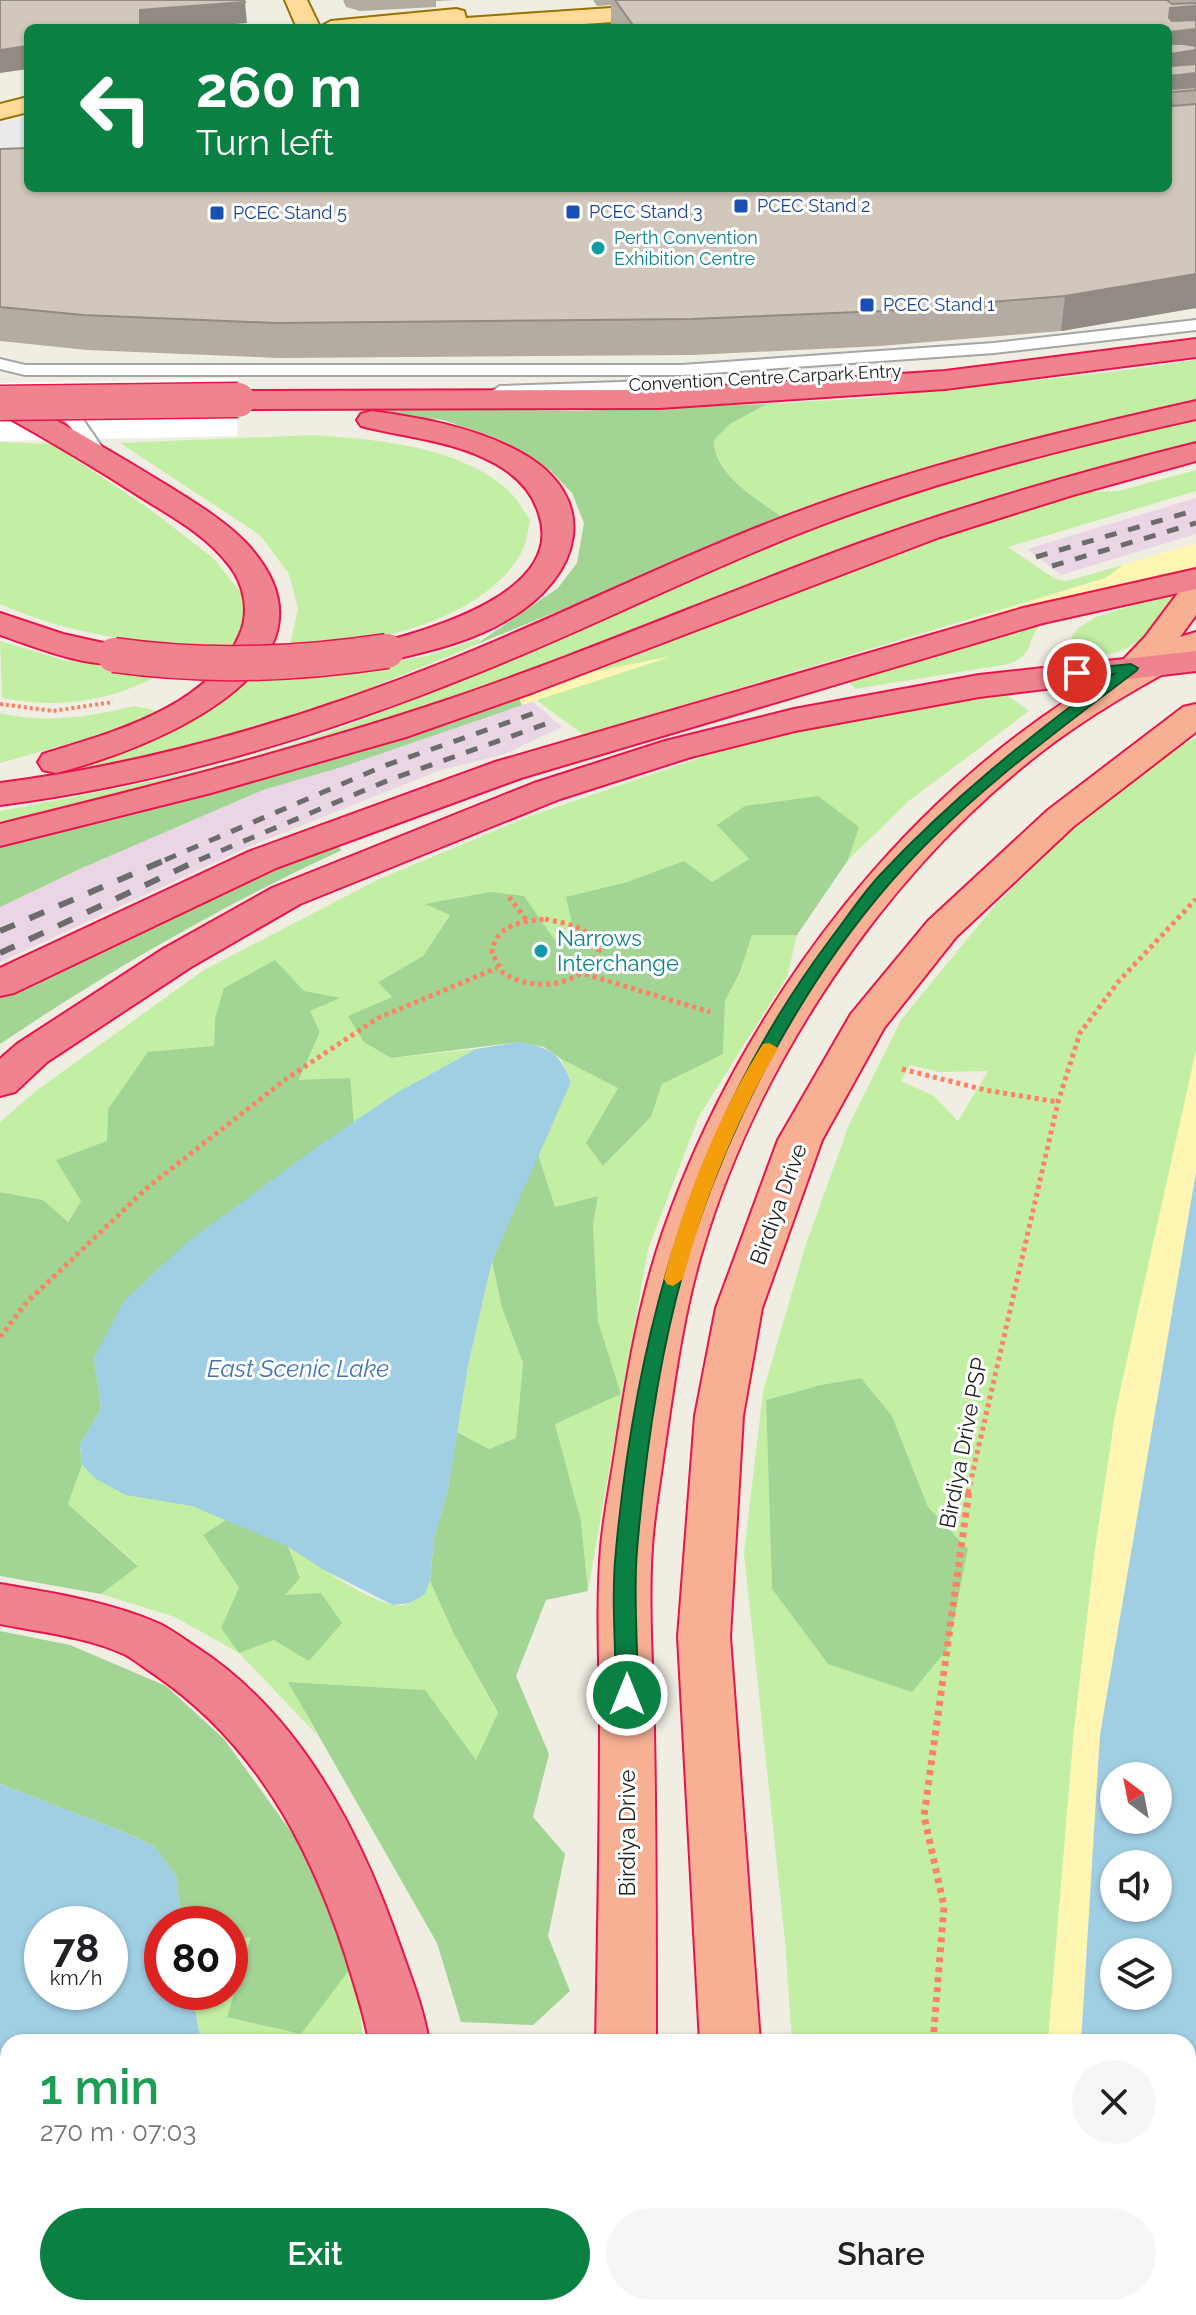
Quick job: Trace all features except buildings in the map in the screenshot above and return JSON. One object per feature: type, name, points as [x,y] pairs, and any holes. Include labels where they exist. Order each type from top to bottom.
[{"type":"highway","points":[[0,421],[174,417],[334,399],[659,399],[799,391],[945,380],[1196,348]]},
{"type":"highway","points":[[0,402],[101,457],[208,527],[242,558],[259,588],[262,621],[257,638],[232,674],[191,707],[102,747],[0,778]]},
{"type":"highway","points":[[0,402],[238,408],[432,430],[499,454],[520,466],[545,492],[555,508],[559,541],[543,573],[525,592],[496,611],[455,631],[387,651],[304,663],[227,665],[156,662],[54,642],[0,623]]},
{"type":"highway","points":[[0,410],[174,417]]},
{"type":"highway","points":[[0,794],[34,791],[168,763],[325,718],[465,666],[709,558],[845,505],[990,460],[1196,410]]},
{"type":"highway","points":[[0,835],[266,768],[393,730],[521,685],[929,530],[1049,491],[1196,452]]},
{"type":"highway","points":[[0,984],[262,860],[428,797],[629,732],[1110,596],[1196,579]]},
{"type":"highway","name":"Birdiya Drive","points":[[626,2034],[626,1552],[651,1365],[687,1230],[743,1093],[806,983],[884,880],[967,798],[1050,728],[1127,674],[1157,644],[1196,592]]},
{"type":"highway","points":[[1031,679],[1057,626],[1077,609],[1110,596]]},
{"type":"highway","points":[[0,1082],[32,1053],[177,958],[286,896],[533,796],[678,749],[794,720],[893,700],[1031,679],[1127,674],[1192,652]]},
{"type":"highway","points":[[1123,773],[1150,741],[1192,652]]},
{"type":"highway","name":"Birdiya Drive","points":[[729,2034],[704,1637],[719,1416],[739,1308],[800,1140],[866,1023],[942,929],[1061,818],[1196,715]]},
{"type":"highway","points":[[0,1604],[63,1615],[142,1639],[207,1682],[252,1725],[290,1775],[350,1884],[395,2017],[398,2034]]},
{"type":"main road","points":[[296,0],[307,24]]},
{"type":"main road","points":[[393,24],[688,5]]},
{"type":"main road","points":[[473,24],[688,5]]},
{"type":"main road","points":[[0,91],[24,86]]},
{"type":"main road","points":[[0,112],[24,105]]},
{"type":"lane","points":[[0,364],[31,370],[682,370],[994,348],[1196,325]]},
{"type":"lane","name":"Convention Centre Carpark Entry","points":[[334,399],[849,374],[982,364],[1196,339]]},
{"type":"lane","points":[[31,370],[101,457]]},
{"type":"path","points":[[509,897],[527,921]]},
{"type":"path","name":"Birdiya Drive PSP","points":[[934,2034],[944,1906],[924,1816],[972,1466],[1058,1102],[1080,1033],[1119,981],[1196,899]]},
{"type":"path","points":[[584,974],[600,955],[599,944],[592,934],[579,925],[564,920],[527,921],[498,934],[491,945],[491,956],[497,968],[511,977],[530,983],[550,984],[584,974],[710,1012]]},
{"type":"path","points":[[0,1337],[27,1302],[148,1187],[286,1079],[378,1018],[497,968]]},
{"type":"path","points":[[902,1069],[985,1090],[1058,1102]]},
{"type":"shaded area","points":[[24,118],[24,181],[0,182],[0,124]]},
{"type":"shaded area","points":[[1196,498],[1196,534],[1061,575],[1027,549]]},
{"type":"shaded area","points":[[532,701],[562,727],[505,754],[441,770],[255,844],[0,962],[0,907],[263,790],[342,767]]},
{"type":"green space","points":[[1196,360],[1196,402],[785,519],[740,486],[716,453],[714,440],[730,424],[767,404],[867,398]]},
{"type":"green space","points":[[767,404],[730,424],[714,440],[716,453],[729,476],[785,519],[475,645],[558,588],[577,563],[584,523],[572,493],[552,472],[523,452],[488,435],[443,420],[340,406],[574,411]]},
{"type":"green space","points":[[1196,417],[1196,444],[515,680],[233,767],[0,826],[0,811],[198,771],[315,737],[433,691],[724,564],[884,503],[1039,457]]},
{"type":"green space","points":[[313,435],[389,443],[441,454],[466,463],[488,475],[517,500],[530,520],[523,549],[506,574],[482,595],[420,626],[352,642],[290,645],[298,608],[289,574],[260,535],[120,443]]},
{"type":"green space","points":[[0,442],[53,444],[148,508],[213,558],[243,595],[243,619],[236,648],[116,638],[59,625],[0,604]]},
{"type":"green space","points":[[1196,470],[1196,491],[1008,547],[1055,579],[1067,581],[1123,565],[1106,578],[584,735],[536,700],[661,660],[587,674],[929,539],[1070,493],[1118,491]]},
{"type":"green space","points":[[1178,591],[1183,596],[1148,634],[1124,650],[1093,656],[1072,656],[1072,651],[1063,650],[1078,628],[1096,617]]},
{"type":"green space","points":[[1043,622],[1024,655],[1009,664],[855,689],[847,679]]},
{"type":"green space","points":[[482,638],[475,645],[375,686],[206,745],[39,779],[182,726],[215,705],[246,679],[333,675],[430,655]]},
{"type":"green space","points":[[0,641],[64,660],[160,675],[122,692],[83,701],[44,703],[2,698]]},
{"type":"green space","points":[[1015,689],[1006,695],[1029,711],[910,800],[848,860],[858,827],[718,824],[749,859],[712,882],[684,862],[567,898],[577,940],[554,939],[427,905],[450,914],[423,956],[379,981],[392,997],[349,1016],[391,1058],[476,1049],[398,1092],[354,1122],[349,1078],[299,1081],[320,1033],[310,1011],[338,998],[215,1019],[214,1046],[108,1109],[107,1141],[81,1201],[67,1222],[43,1200],[0,1192],[0,1122],[37,1090],[204,970],[379,879],[530,816],[735,746],[840,717]]},
{"type":"green space","points":[[519,697],[522,705],[342,767],[263,790],[0,907],[0,846],[131,815],[261,779]]},
{"type":"green space","points":[[134,706],[163,712],[103,734],[0,763],[0,713],[34,718],[67,718]]},
{"type":"green space","points":[[1196,738],[1196,1051],[1116,1410],[1095,1550],[1074,1731],[1049,2034],[791,2034],[785,1941],[744,1553],[763,1392],[806,1244],[849,1125],[901,1020],[991,910],[1075,825],[1169,753]],"holes":[[[910,1065],[939,1072],[988,1071],[958,1121],[934,1096],[901,1081]],[[861,1378],[892,1416],[928,1507],[968,1549],[828,1664],[772,1589],[766,1400]]]},
{"type":"green space","points":[[818,796],[859,827],[848,860],[797,935],[752,935],[740,972],[725,1001],[723,1054],[662,1084],[651,1117],[603,1166],[586,1143],[618,1088],[544,1047],[519,1042],[391,1058],[364,1042],[348,1016],[392,997],[378,982],[423,956],[450,915],[425,904],[490,892],[524,896],[554,939],[576,940],[566,897],[627,882],[684,861],[712,882],[749,859],[717,825],[745,806]]},
{"type":"green space","points":[[331,842],[342,850],[167,940],[0,1044],[0,993]]},
{"type":"green space","points":[[752,934],[797,935],[787,977],[699,1116],[648,1249],[588,1591],[581,1521],[555,1424],[621,1394],[598,1321],[593,1225],[598,1196],[555,1207],[538,1154],[571,1082],[561,1059],[618,1088],[587,1143],[604,1165],[651,1117],[662,1084],[723,1053],[725,1001],[740,972]]},
{"type":"green space","points":[[275,960],[304,991],[340,998],[310,1011],[320,1032],[299,1080],[350,1078],[354,1122],[280,1177],[94,1358],[101,1408],[80,1445],[82,1465],[68,1504],[138,1566],[101,1594],[0,1576],[0,1192],[43,1200],[68,1222],[81,1201],[56,1160],[107,1141],[108,1109],[148,1052],[214,1046],[215,1019],[224,988]]},
{"type":"green space","points":[[538,1154],[555,1207],[598,1196],[593,1225],[598,1321],[621,1394],[555,1424],[581,1521],[588,1591],[546,1600],[516,1676],[549,1754],[533,1817],[565,1854],[548,1936],[570,1991],[533,2025],[461,2022],[437,1943],[288,1682],[425,1690],[476,1760],[498,1713],[454,1634],[430,1581],[434,1538],[448,1489],[457,1432],[489,1449],[516,1438],[523,1363],[502,1308],[492,1261]]},
{"type":"green space","points":[[492,1261],[502,1308],[523,1363],[516,1438],[489,1449],[457,1432],[468,1366]]},
{"type":"green space","points":[[861,1378],[892,1416],[928,1507],[968,1549],[948,1648],[912,1692],[828,1664],[772,1589],[766,1400]]},
{"type":"green space","points":[[82,1465],[107,1485],[120,1490],[191,1506],[226,1520],[203,1535],[239,1589],[221,1628],[284,1595],[300,1577],[288,1546],[352,1587],[391,1604],[410,1603],[424,1592],[430,1581],[454,1634],[498,1714],[476,1761],[424,1690],[289,1682],[317,1735],[239,1653],[175,1617],[101,1594],[138,1565],[68,1504]]},
{"type":"green space","points":[[226,1520],[288,1546],[300,1578],[285,1595],[321,1593],[342,1623],[309,1661],[274,1640],[239,1653],[221,1628],[239,1588],[203,1535]]},
{"type":"green space","points":[[0,1631],[70,1645],[166,1686],[224,1739],[312,1861],[353,1965],[301,2034],[227,2017],[229,2010],[248,2010],[248,1947],[251,1937],[248,1937],[248,1906],[180,1906],[176,1876],[154,1846],[0,1784]]},
{"type":"green space","points":[[248,1936],[353,1965],[363,2034],[200,2034],[195,2010],[248,2010]]},
{"type":"sand","points":[[1196,543],[1196,571],[969,621],[1106,578],[1123,565]]},
{"type":"sand","points":[[672,656],[522,705],[519,697],[612,663],[592,672]]},
{"type":"sand","points":[[1196,1051],[1196,1172],[1100,1735],[1081,2034],[1049,2034],[1074,1731],[1095,1550],[1116,1410]]},
{"type":"water","name":"East Scenic Lake","points":[[519,1042],[552,1053],[571,1082],[492,1261],[468,1366],[448,1489],[434,1538],[430,1581],[425,1594],[410,1603],[393,1605],[324,1570],[287,1546],[192,1506],[126,1495],[96,1479],[82,1465],[80,1445],[101,1408],[94,1358],[124,1301],[186,1243],[398,1092],[476,1049]]},
{"type":"water","points":[[1196,1172],[1196,2034],[1081,2034],[1100,1735]]},
{"type":"water","points":[[0,1784],[154,1846],[176,1876],[180,1906],[144,1906],[144,2010],[195,2010],[200,2034],[0,2034]]},
{"type":"pier","points":[[238,378],[237,436],[0,441],[0,383]]},
{"type":"railway","points":[[1036,557],[1196,510]]},
{"type":"railway","points":[[1052,566],[1196,523]]},
{"type":"railway","points":[[165,860],[384,766],[543,710]]},
{"type":"railway","points":[[199,860],[389,780],[554,721]]},
{"type":"railway","points":[[0,931],[170,858]]},
{"type":"railway","points":[[0,953],[203,858]]},
{"type":"slow traffic","points":[[673,1279],[687,1230],[743,1093],[769,1048]]},
{"type":"place","name":"PCEC Stand 2","points":[[741,206]]},
{"type":"place","name":"PCEC Stand 3","points":[[573,212]]},
{"type":"place","name":"PCEC Stand 5","points":[[217,213]]},
{"type":"place","name":"Perth Convention Exhibition Centre","points":[[598,248]]},
{"type":"place","name":"PCEC Stand 1","points":[[867,305]]},
{"type":"place","name":"Narrows Interchange","points":[[541,951]]},
{"type":"route","points":[[627,1695],[626,1552],[651,1365],[687,1230],[743,1093],[806,983],[884,880],[967,798],[1050,728],[1131,668],[1077,673]]}]
